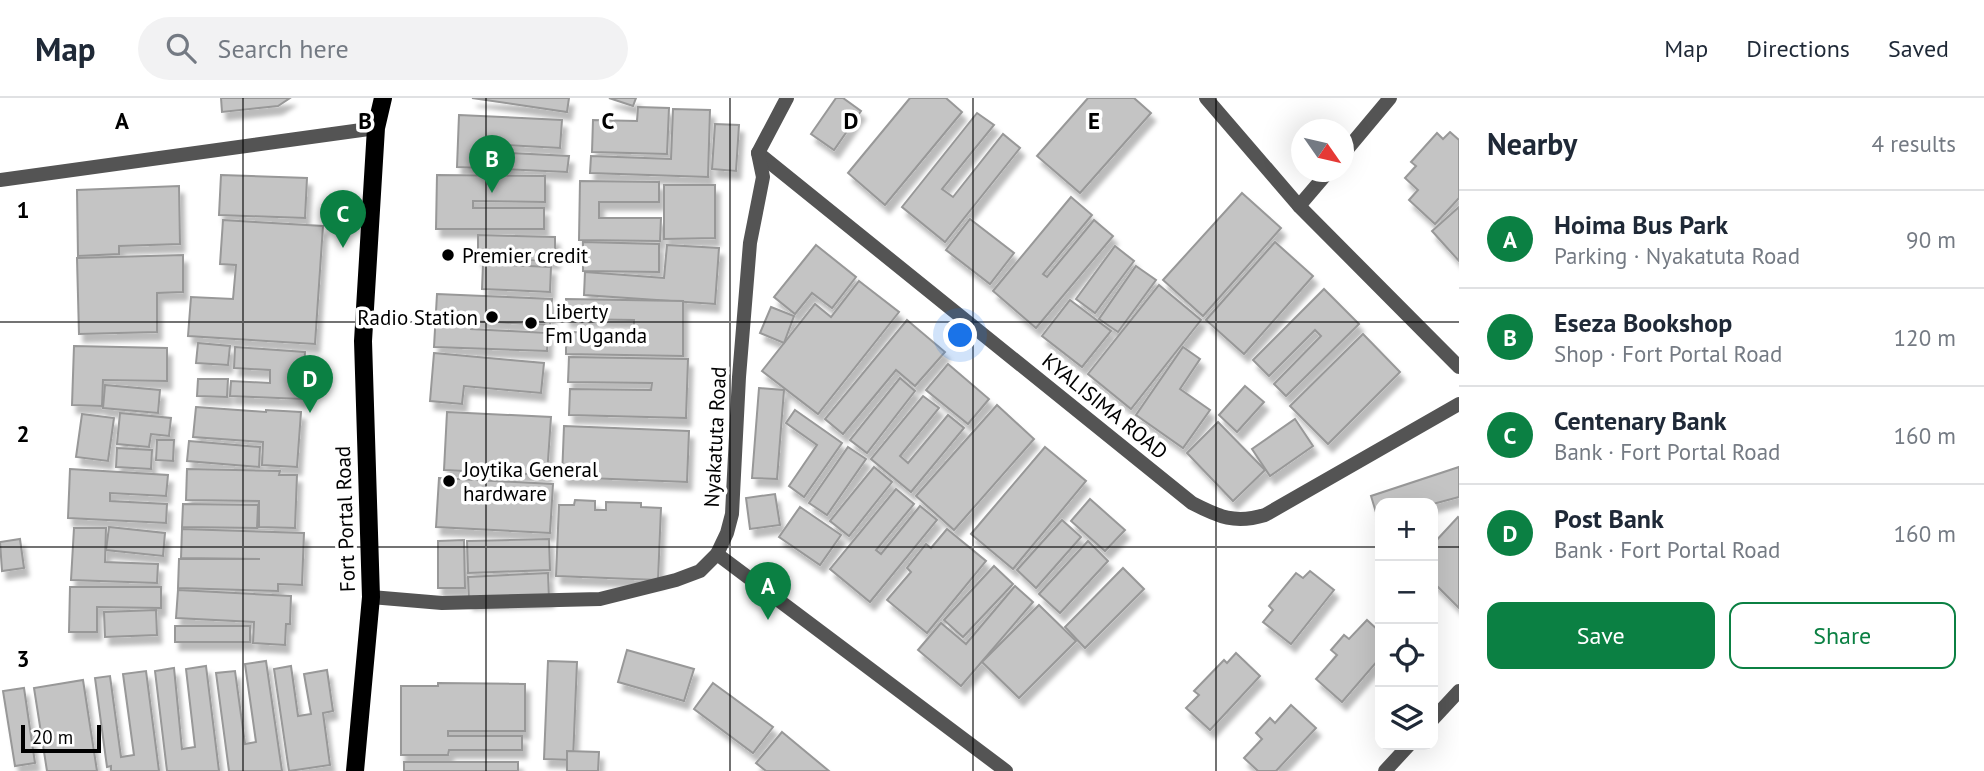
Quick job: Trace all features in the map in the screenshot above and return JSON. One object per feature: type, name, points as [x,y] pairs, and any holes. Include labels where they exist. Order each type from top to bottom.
[{"type":"main road","name":"Fort Portal Road","points":[[355,771],[371,597],[363,341],[376,128],[383,98]]},
{"type":"street","points":[[758,153],[787,98]]},
{"type":"street","points":[[1206,98],[1299,206],[1459,367]]},
{"type":"street","points":[[1354,140],[1390,98]]},
{"type":"street","points":[[0,180],[376,128]]},
{"type":"street","name":"KYALISIMA ROAD","points":[[758,153],[1192,503],[1212,514],[1235,520],[1265,514],[1459,404]]},
{"type":"street","name":"Nyakatuta Road","points":[[717,554],[732,514],[750,243],[763,177],[758,153]]},
{"type":"street","points":[[1299,206],[1319,182]]},
{"type":"street","points":[[371,597],[442,603],[600,599],[676,580],[700,571],[717,554],[1006,771]]},
{"type":"street","points":[[1438,714],[1459,691]]},
{"type":"street","points":[[1385,771],[1404,750]]},
{"type":"building","points":[[221,98],[290,98],[278,106],[222,112]]},
{"type":"building","points":[[472,98],[569,98],[567,112]]},
{"type":"building","points":[[609,98],[636,98],[633,106]]},
{"type":"building","points":[[836,98],[843,98],[861,111],[834,150],[811,134]]},
{"type":"building","points":[[910,98],[946,98],[962,112],[885,205],[848,173]]},
{"type":"building","points":[[1088,98],[1134,98],[1151,113],[1080,193],[1037,156]]},
{"type":"building","points":[[638,107],[669,108],[667,154],[592,152],[593,120],[637,121]]},
{"type":"building","points":[[673,109],[710,110],[708,177],[590,173],[591,156],[671,159]]},
{"type":"building","points":[[977,113],[994,125],[942,189],[953,197],[1003,134],[1020,148],[945,242],[902,207]]},
{"type":"building","points":[[459,115],[562,120],[560,148],[489,144],[489,152],[569,156],[567,172],[457,167]]},
{"type":"building","points":[[715,124],[739,125],[736,171],[712,169]]},
{"type":"building","points":[[1450,132],[1459,140],[1459,198],[1435,224],[1409,200],[1418,190],[1405,178],[1416,166],[1411,162],[1437,133],[1443,139]]},
{"type":"building","points":[[221,175],[307,178],[305,218],[219,215]]},
{"type":"building","points":[[437,175],[545,176],[545,202],[473,201],[473,208],[544,208],[544,229],[436,229]]},
{"type":"building","points":[[580,181],[659,182],[659,202],[599,202],[599,218],[661,218],[660,241],[579,240]]},
{"type":"building","points":[[664,185],[715,185],[715,238],[664,239]]},
{"type":"building","points":[[179,186],[180,244],[119,246],[119,254],[78,256],[77,190]]},
{"type":"building","points":[[1242,193],[1281,228],[1203,316],[1163,280]]},
{"type":"building","points":[[1071,197],[1092,215],[1043,274],[1047,277],[1094,220],[1113,236],[1036,328],[993,291]]},
{"type":"building","points":[[1459,207],[1459,261],[1432,231]]},
{"type":"building","points":[[970,219],[1014,253],[990,284],[946,250]]},
{"type":"building","points":[[223,220],[323,226],[315,344],[188,336],[191,297],[233,299],[236,265],[220,264]]},
{"type":"building","points":[[478,235],[555,237],[555,261],[478,259]]},
{"type":"building","points":[[583,242],[659,244],[659,272],[583,271]]},
{"type":"building","points":[[1275,242],[1313,276],[1244,354],[1206,320]]},
{"type":"building","points":[[667,245],[719,248],[715,304],[584,295],[585,272],[664,278]]},
{"type":"building","points":[[816,245],[856,277],[832,308],[812,293],[795,314],[774,297]]},
{"type":"building","points":[[1115,246],[1134,261],[1095,313],[1076,299]]},
{"type":"building","points":[[183,255],[183,292],[157,293],[157,332],[79,334],[77,258]]},
{"type":"building","points":[[483,264],[551,267],[550,292],[482,289]]},
{"type":"building","points":[[1136,266],[1156,280],[1118,332],[1099,319]]},
{"type":"building","points":[[859,281],[899,312],[818,414],[762,371],[815,304],[831,317]]},
{"type":"building","points":[[1159,285],[1201,320],[1131,409],[1088,374]]},
{"type":"building","points":[[1324,289],[1359,324],[1286,396],[1274,384],[1321,336],[1315,330],[1269,376],[1253,360]]},
{"type":"building","name":"Liberty Fm Uganda","points":[[437,294],[552,299],[550,325],[471,321],[471,329],[548,333],[547,351],[434,347]]},
{"type":"building","points":[[566,299],[683,301],[683,356],[566,354],[566,332],[634,333],[634,320],[566,319]]},
{"type":"building","points":[[1070,300],[1111,331],[1082,367],[1042,336]]},
{"type":"building","points":[[771,307],[794,316],[784,343],[760,333]]},
{"type":"building","points":[[907,320],[945,352],[915,386],[896,370],[843,434],[825,419]]},
{"type":"building","points":[[1363,334],[1400,372],[1328,444],[1290,406]]},
{"type":"building","points":[[198,343],[230,346],[228,365],[196,363]]},
{"type":"building","points":[[74,346],[167,348],[167,381],[103,380],[102,406],[72,405]]},
{"type":"building","points":[[235,347],[305,352],[302,399],[230,396],[231,381],[270,383],[270,370],[234,368]]},
{"type":"building","points":[[1183,347],[1200,359],[1180,389],[1210,410],[1183,448],[1136,415]]},
{"type":"building","points":[[434,353],[544,363],[541,393],[464,386],[462,404],[430,401]]},
{"type":"building","points":[[569,357],[688,359],[686,418],[569,415],[570,389],[651,390],[652,383],[568,382]]},
{"type":"building","points":[[948,364],[989,399],[968,424],[926,390]]},
{"type":"building","points":[[900,378],[915,391],[867,453],[850,440]]},
{"type":"building","points":[[198,379],[228,379],[227,397],[197,396]]},
{"type":"building","points":[[105,385],[160,390],[158,413],[103,408]]},
{"type":"building","points":[[1245,386],[1264,402],[1237,432],[1219,415]]},
{"type":"building","points":[[759,388],[784,390],[777,479],[752,478]]},
{"type":"building","points":[[923,396],[939,408],[900,456],[908,463],[948,415],[964,428],[911,492],[871,459]]},
{"type":"building","points":[[997,405],[1034,439],[954,530],[916,496]]},
{"type":"building","points":[[196,407],[301,412],[297,467],[262,465],[263,442],[193,437]]},
{"type":"building","points":[[795,410],[842,443],[804,497],[789,486],[817,445],[786,423]]},
{"type":"building","points":[[447,412],[551,417],[547,475],[444,470]]},
{"type":"building","points":[[120,413],[171,418],[169,436],[151,434],[149,447],[117,444]]},
{"type":"building","points":[[82,414],[114,418],[108,461],[76,457]]},
{"type":"building","points":[[1295,419],[1313,446],[1270,476],[1252,449]]},
{"type":"building","points":[[1218,422],[1265,470],[1233,501],[1187,453]]},
{"type":"building","points":[[564,426],[689,431],[687,482],[562,477]]},
{"type":"building","points":[[157,440],[174,440],[173,461],[156,460]]},
{"type":"building","points":[[189,441],[260,447],[259,467],[187,461]]},
{"type":"building","points":[[848,447],[866,459],[827,515],[809,503]]},
{"type":"building","points":[[1045,447],[1086,481],[1013,569],[971,534]]},
{"type":"building","points":[[117,448],[152,450],[151,469],[116,467]]},
{"type":"building","points":[[874,467],[892,482],[849,536],[830,521]]},
{"type":"building","points":[[1459,467],[1459,497],[1438,503],[1438,498],[1375,498],[1375,509],[1371,496]]},
{"type":"building","points":[[70,469],[168,475],[166,496],[110,493],[110,501],[167,504],[166,523],[68,518]]},
{"type":"building","points":[[187,469],[280,471],[279,475],[297,475],[295,528],[259,527],[259,501],[186,500]]},
{"type":"building","points":[[439,478],[553,484],[550,533],[436,527]]},
{"type":"building","points":[[896,489],[914,504],[876,550],[881,554],[920,506],[937,520],[870,602],[830,569]]},
{"type":"building","points":[[775,494],[780,525],[750,529],[746,498]]},
{"type":"building","points":[[1090,499],[1125,530],[1105,551],[1071,521]]},
{"type":"building","points":[[575,500],[595,501],[595,510],[606,510],[606,502],[641,503],[641,507],[661,508],[658,580],[556,576],[559,505],[574,505]]},
{"type":"building","points":[[183,504],[258,505],[257,528],[182,527]]},
{"type":"building","points":[[800,507],[841,535],[820,565],[779,537]]},
{"type":"building","points":[[1458,517],[1459,608],[1438,587],[1438,539]]},
{"type":"building","points":[[1062,520],[1081,537],[1036,588],[1017,570]]},
{"type":"building","points":[[109,527],[165,533],[163,556],[106,550]]},
{"type":"building","points":[[74,528],[106,528],[105,562],[158,564],[157,583],[71,580]]},
{"type":"building","points":[[182,529],[304,533],[302,585],[278,584],[278,591],[178,588],[179,559],[260,559],[181,558]]},
{"type":"building","points":[[947,529],[986,561],[927,633],[887,600],[911,572],[907,568],[926,544],[931,548]]},
{"type":"building","points":[[20,539],[24,568],[2,571],[0,542]]},
{"type":"building","points":[[549,539],[550,570],[468,573],[467,541]]},
{"type":"building","points":[[464,540],[465,588],[438,588],[438,541]]},
{"type":"building","points":[[1088,541],[1108,561],[1060,613],[1039,594]]},
{"type":"building","points":[[994,566],[1013,584],[963,637],[944,620]]},
{"type":"building","points":[[1123,568],[1144,589],[1085,648],[1065,627]]},
{"type":"building","points":[[1310,571],[1334,590],[1291,644],[1263,622],[1273,610],[1269,606],[1296,573],[1303,578]]},
{"type":"building","points":[[548,573],[549,599],[469,602],[468,577]]},
{"type":"building","points":[[1015,586],[1033,602],[961,686],[918,650],[941,623],[966,644]]},
{"type":"building","points":[[70,587],[161,587],[161,608],[97,607],[97,632],[69,632]]},
{"type":"building","points":[[178,590],[291,596],[290,624],[286,624],[285,645],[253,643],[254,622],[176,618]]},
{"type":"building","points":[[1039,605],[1076,641],[1019,698],[982,662]]},
{"type":"building","points":[[156,610],[157,635],[105,637],[104,612]]},
{"type":"building","points":[[1367,620],[1375,627],[1375,664],[1342,702],[1316,679],[1337,655],[1331,650],[1344,635],[1349,639]]},
{"type":"building","points":[[175,626],[250,626],[250,642],[175,642]]},
{"type":"building","points":[[627,650],[694,669],[684,701],[618,682]]},
{"type":"building","points":[[1236,653],[1260,676],[1210,730],[1186,708],[1199,695],[1194,691],[1224,660],[1227,663]]},
{"type":"building","points":[[266,661],[282,771],[229,771],[216,673],[235,671],[245,744],[256,742],[245,664]]},
{"type":"building","points":[[548,661],[577,662],[573,760],[544,759]]},
{"type":"building","points":[[206,666],[219,771],[167,771],[155,671],[174,668],[182,749],[195,747],[186,669]]},
{"type":"building","points":[[291,666],[298,716],[311,714],[304,674],[327,670],[333,711],[323,713],[330,765],[289,771],[274,669]]},
{"type":"building","points":[[146,671],[159,771],[111,771],[111,766],[107,767],[95,678],[110,676],[121,757],[134,755],[123,674]]},
{"type":"building","points":[[83,680],[97,771],[47,771],[34,688]]},
{"type":"building","points":[[438,683],[525,684],[525,731],[448,731],[448,736],[522,736],[522,750],[449,750],[448,755],[401,755],[401,686],[438,686]]},
{"type":"building","points":[[713,683],[773,727],[753,753],[694,709]]},
{"type":"building","points":[[24,688],[35,763],[15,766],[3,691]]},
{"type":"building","points":[[1291,705],[1316,728],[1276,771],[1258,771],[1244,758],[1262,739],[1256,733],[1270,718],[1275,723]]},
{"type":"building","points":[[782,732],[829,771],[766,771],[756,763]]},
{"type":"building","points":[[567,751],[599,752],[598,771],[567,771]]},
{"type":"building","points":[[404,762],[518,762],[518,771],[404,771]]},
{"type":"place","name":"Eseza Bookshop","points":[[492,193]]},
{"type":"place","name":"Centenary Bank","points":[[343,248]]},
{"type":"place","name":"Premier credit","points":[[448,255]]},
{"type":"place","name":"Radio Station","points":[[492,317]]},
{"type":"place","name":"Liberty Fm Uganda","points":[[531,323]]},
{"type":"place","name":"Post Bank","points":[[310,413]]},
{"type":"place","name":"Joytika General hardware","points":[[449,481]]},
{"type":"place","name":"Hoima Bus Park","points":[[768,620]]}]
